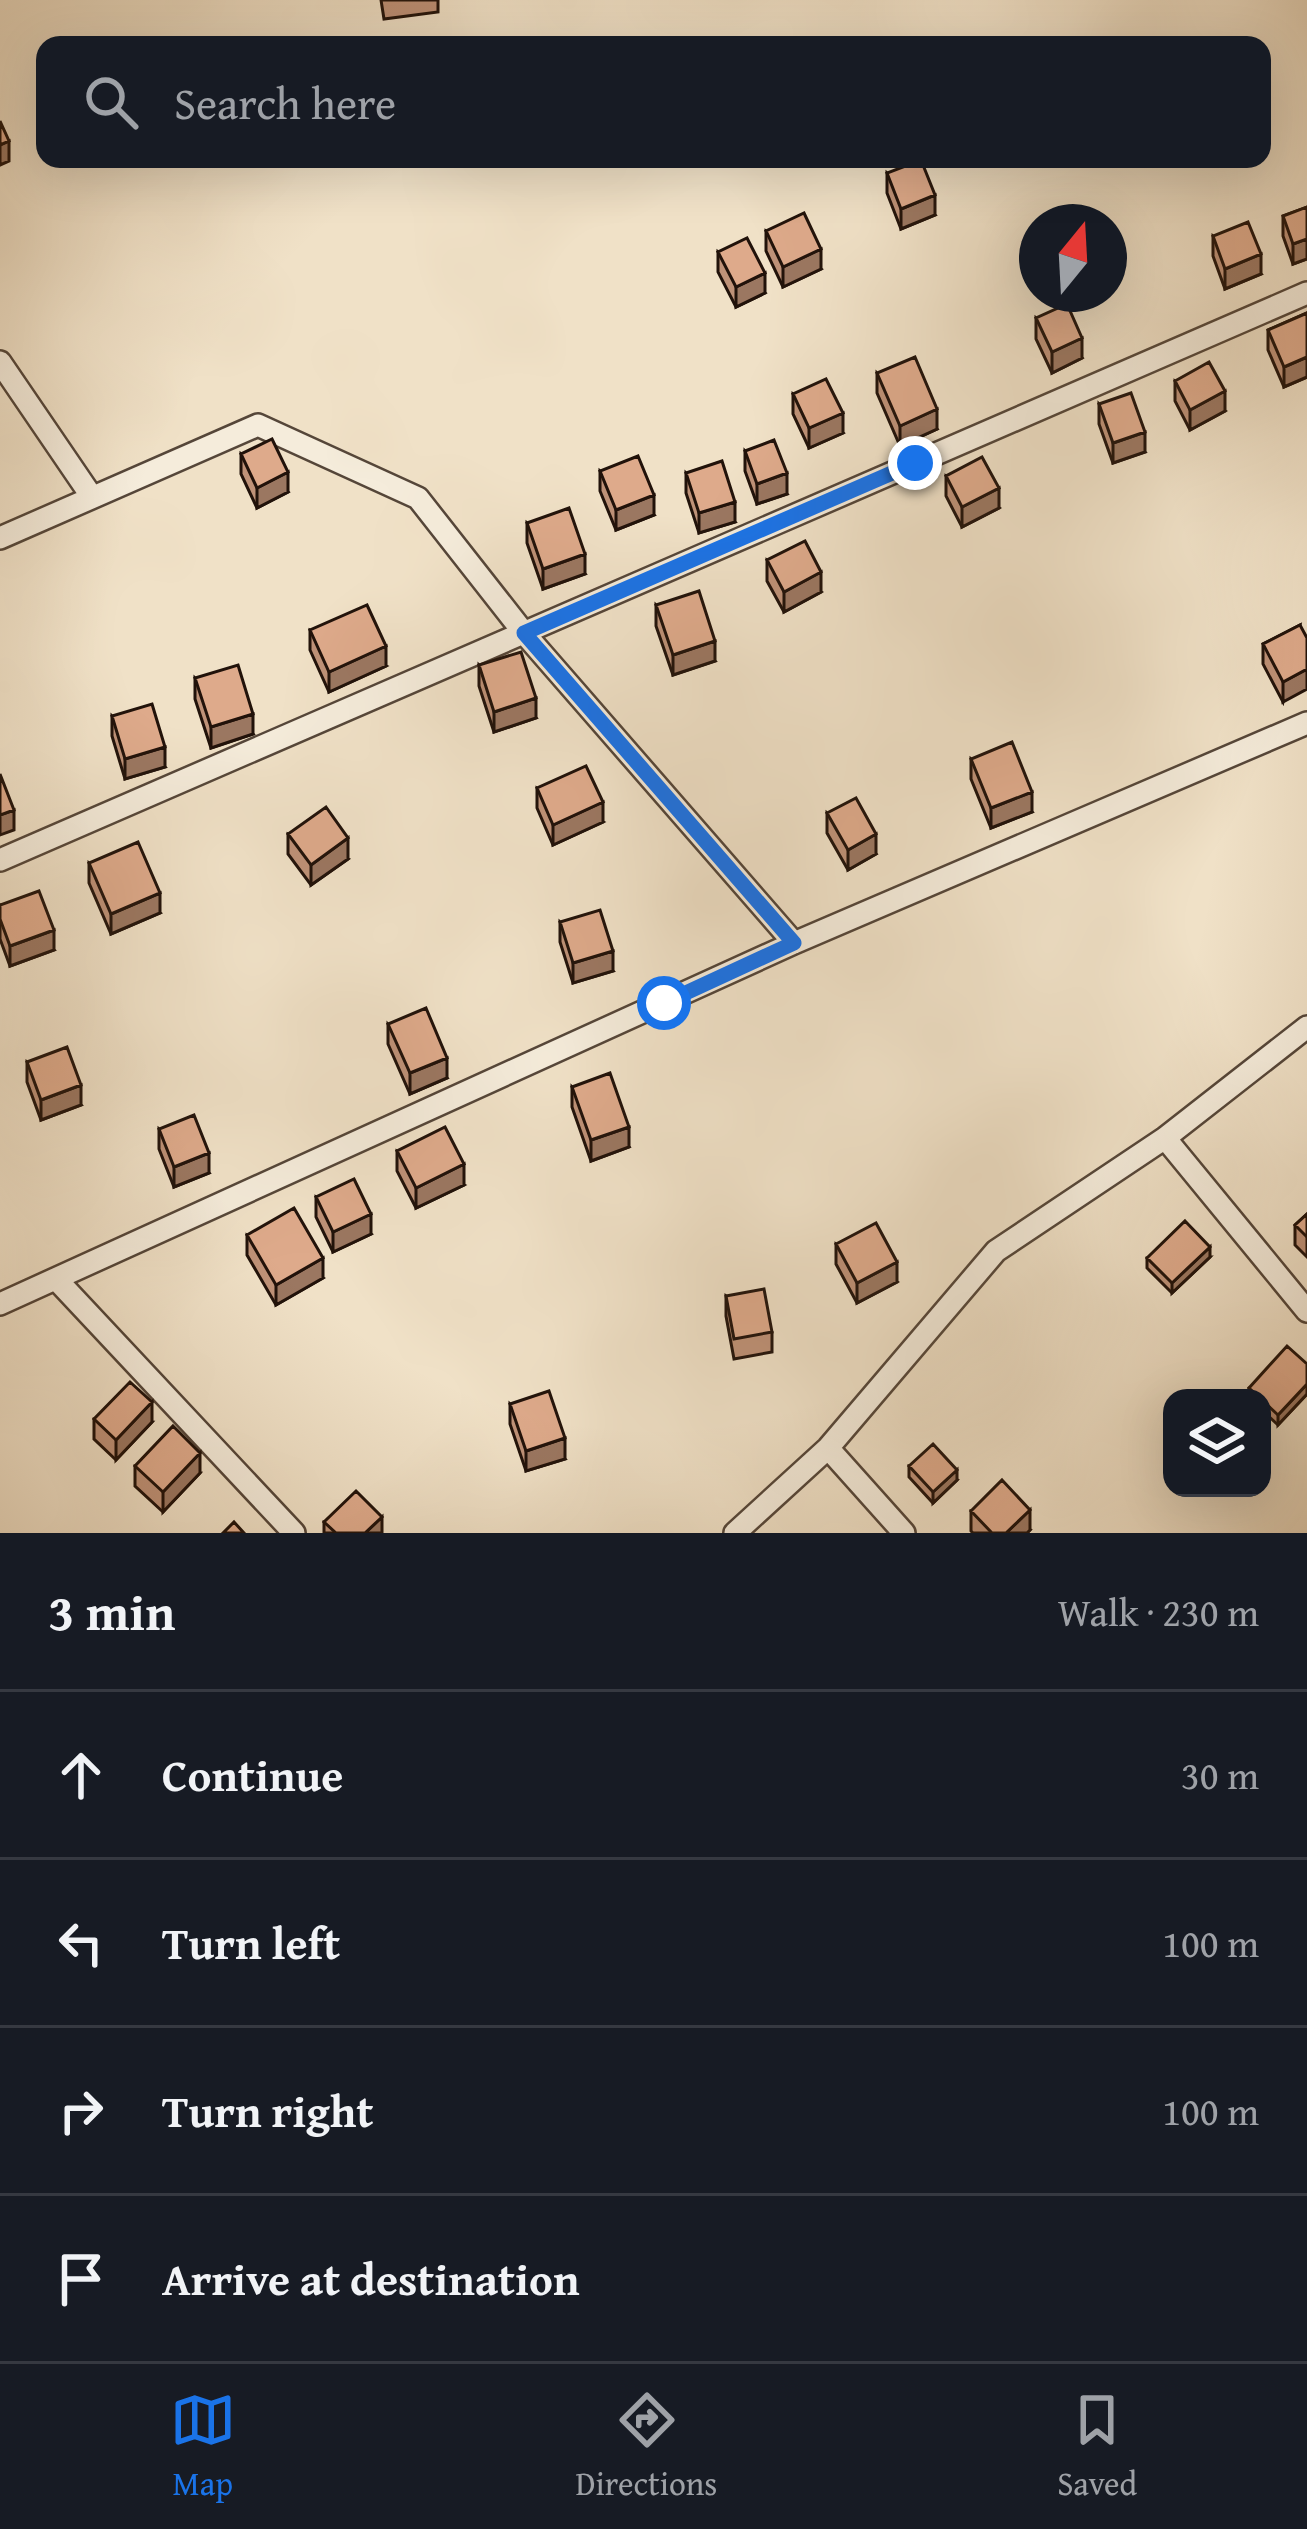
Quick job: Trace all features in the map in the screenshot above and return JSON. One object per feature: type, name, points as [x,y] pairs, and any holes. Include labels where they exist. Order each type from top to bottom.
[{"type":"street","points":[[0,860],[1307,293]]},
{"type":"street","points":[[0,362],[92,497]]},
{"type":"street","points":[[0,538],[258,425],[418,498],[524,633],[794,943]]},
{"type":"street","points":[[0,1304],[794,943],[1307,723]]},
{"type":"street","points":[[735,1533],[828,1448],[996,1251],[1166,1138],[1307,1027]]},
{"type":"street","points":[[1166,1138],[1307,1311]]},
{"type":"street","points":[[56,1279],[294,1533]]},
{"type":"street","points":[[828,1448],[904,1533]]},
{"type":"building","points":[[0,121],[9,141],[0,145]]},
{"type":"building","points":[[924,168],[935,195],[901,209],[887,173]]},
{"type":"building","points":[[1307,207],[1307,239],[1293,244],[1283,216]]},
{"type":"building","points":[[804,213],[821,249],[783,267],[766,231]]},
{"type":"building","points":[[1248,222],[1261,254],[1225,269],[1213,236]]},
{"type":"building","points":[[747,238],[765,273],[736,287],[718,252]]},
{"type":"building","points":[[1049,312],[1071,312],[1082,338],[1052,352],[1036,318]]},
{"type":"building","points":[[1307,313],[1307,357],[1284,367],[1268,330]]},
{"type":"building","points":[[915,357],[937,409],[900,426],[877,373]]},
{"type":"building","points":[[1209,362],[1225,391],[1190,410],[1175,381]]},
{"type":"building","points":[[826,379],[843,413],[809,428],[793,394]]},
{"type":"building","points":[[1131,393],[1145,432],[1113,443],[1099,404]]},
{"type":"building","points":[[272,439],[288,472],[257,488],[241,454]]},
{"type":"building","points":[[774,440],[787,473],[757,484],[745,451]]},
{"type":"building","points":[[638,456],[654,495],[616,510],[600,471]]},
{"type":"building","points":[[982,457],[999,488],[962,507],[946,476]]},
{"type":"building","points":[[722,461],[735,502],[699,513],[686,473]]},
{"type":"building","points":[[569,508],[585,554],[543,569],[527,523]]},
{"type":"building","points":[[805,541],[821,572],[784,592],[767,560]]},
{"type":"building","points":[[699,591],[715,641],[673,655],[656,605]]},
{"type":"building","points":[[367,605],[386,646],[329,672],[310,630]]},
{"type":"building","points":[[1300,625],[1307,638],[1307,669],[1283,682],[1263,644]]},
{"type":"building","points":[[521,652],[536,698],[494,712],[479,665]]},
{"type":"building","points":[[238,665],[253,714],[211,727],[195,678]]},
{"type":"building","points":[[152,704],[165,747],[125,759],[112,716]]},
{"type":"building","points":[[1012,742],[1032,792],[991,808],[971,759]]},
{"type":"building","points":[[586,766],[603,802],[553,825],[537,788]]},
{"type":"building","points":[[0,774],[14,810],[0,815]]},
{"type":"building","points":[[856,798],[876,834],[848,850],[827,813]]},
{"type":"building","points":[[326,807],[348,838],[311,865],[288,834]]},
{"type":"building","points":[[138,842],[160,893],[111,914],[89,863]]},
{"type":"building","points":[[39,891],[54,930],[10,946],[0,905]]},
{"type":"building","points":[[600,910],[613,951],[573,963],[560,922]]},
{"type":"building","points":[[426,1008],[447,1058],[410,1073],[388,1024]]},
{"type":"building","points":[[67,1047],[81,1085],[41,1100],[27,1062]]},
{"type":"building","points":[[610,1073],[629,1127],[591,1140],[572,1087]]},
{"type":"building","points":[[194,1115],[209,1153],[174,1167],[159,1129]]},
{"type":"building","points":[[445,1127],[464,1164],[416,1188],[397,1151]]},
{"type":"building","points":[[354,1179],[371,1214],[333,1232],[316,1197]]},
{"type":"building","points":[[294,1208],[323,1258],[276,1285],[247,1235]]},
{"type":"building","points":[[1307,1214],[1307,1237],[1295,1225]]},
{"type":"building","points":[[1185,1221],[1210,1247],[1172,1283],[1147,1258]]},
{"type":"building","points":[[876,1223],[897,1262],[857,1283],[836,1244]]},
{"type":"building","points":[[764,1289],[772,1332],[734,1339],[726,1296]]},
{"type":"building","points":[[1287,1346],[1307,1364],[1307,1384],[1278,1415],[1271,1408],[1271,1389],[1249,1388]]},
{"type":"building","points":[[130,1382],[152,1402],[116,1440],[94,1419]]},
{"type":"building","points":[[549,1391],[565,1438],[526,1451],[510,1404]]},
{"type":"building","points":[[173,1426],[200,1453],[163,1492],[135,1466]]},
{"type":"building","points":[[933,1444],[957,1470],[933,1492],[909,1466]]},
{"type":"building","points":[[1002,1480],[1030,1510],[1006,1533],[992,1533],[971,1511]]},
{"type":"building","points":[[356,1491],[382,1517],[365,1533],[336,1533],[324,1522]]},
{"type":"building","points":[[234,1522],[244,1533],[223,1533]]},
{"type":"route","points":[[664,1003],[794,943],[524,633],[915,463]]}]
